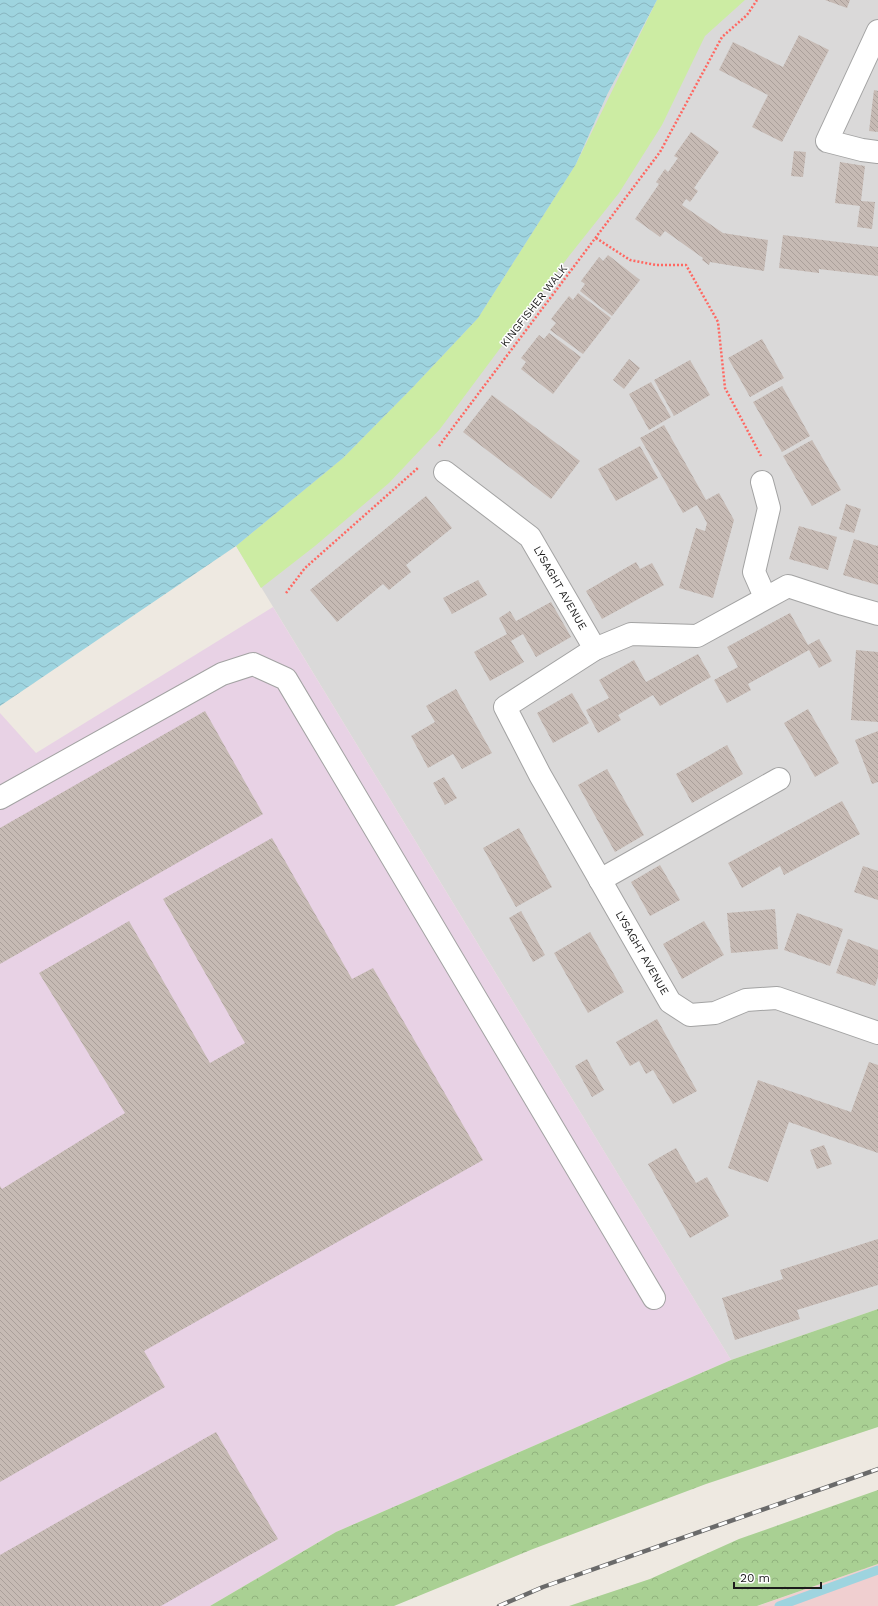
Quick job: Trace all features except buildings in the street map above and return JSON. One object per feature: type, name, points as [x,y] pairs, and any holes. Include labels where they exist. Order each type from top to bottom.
[{"type":"street","points":[[878,31],[827,141],[862,150],[878,152]]},
{"type":"street","name":"LYSAGHT AVENUE","points":[[445,472],[530,537],[594,648]]},
{"type":"street","points":[[762,482],[769,508],[754,572],[765,597]]},
{"type":"street","name":"LYSAGHT AVENUE","points":[[878,614],[788,586],[765,597],[697,636],[631,634],[594,648],[505,707],[540,775],[670,1002],[690,1015],[715,1013],[746,1000],[777,998],[878,1032]]},
{"type":"street","points":[[0,798],[222,674],[253,664],[286,678],[654,1298]]},
{"type":"street","points":[[600,880],[779,779]]},
{"type":"path","name":"KINGFISHER WALK","points":[[436,450],[660,152],[722,37],[747,15],[757,0]]},
{"type":"path","points":[[596,238],[630,260],[656,265],[686,265],[718,322],[725,388],[768,468],[762,482]]},
{"type":"path","points":[[286,593],[305,568],[420,467]]},
{"type":"shaded area","points":[[657,0],[878,0],[878,1309],[731,1360],[236,546],[576,164],[607,95]]},
{"type":"shaded area","points":[[273,607],[731,1360],[336,1532],[210,1606],[0,1606],[0,713],[36,753]]},
{"type":"shaded area","points":[[878,1564],[878,1606],[757,1606],[766,1603]]},
{"type":"green space","points":[[657,0],[745,0],[705,36],[662,125],[619,193],[569,256],[440,429],[389,483],[315,546],[261,588],[236,546],[343,458],[478,318],[576,164]]},
{"type":"green space","points":[[878,1309],[878,1427],[706,1484],[533,1549],[394,1606],[210,1606],[336,1532],[731,1360]]},
{"type":"green space","points":[[878,1490],[878,1564],[757,1606],[569,1606],[650,1579],[739,1539]]},
{"type":"water","points":[[0,0],[657,0],[607,95],[576,164],[478,318],[343,458],[236,546],[0,706]]},
{"type":"waterway","points":[[779,1606],[878,1570]]},
{"type":"railway","points":[[499,1606],[543,1587],[878,1469]]}]
